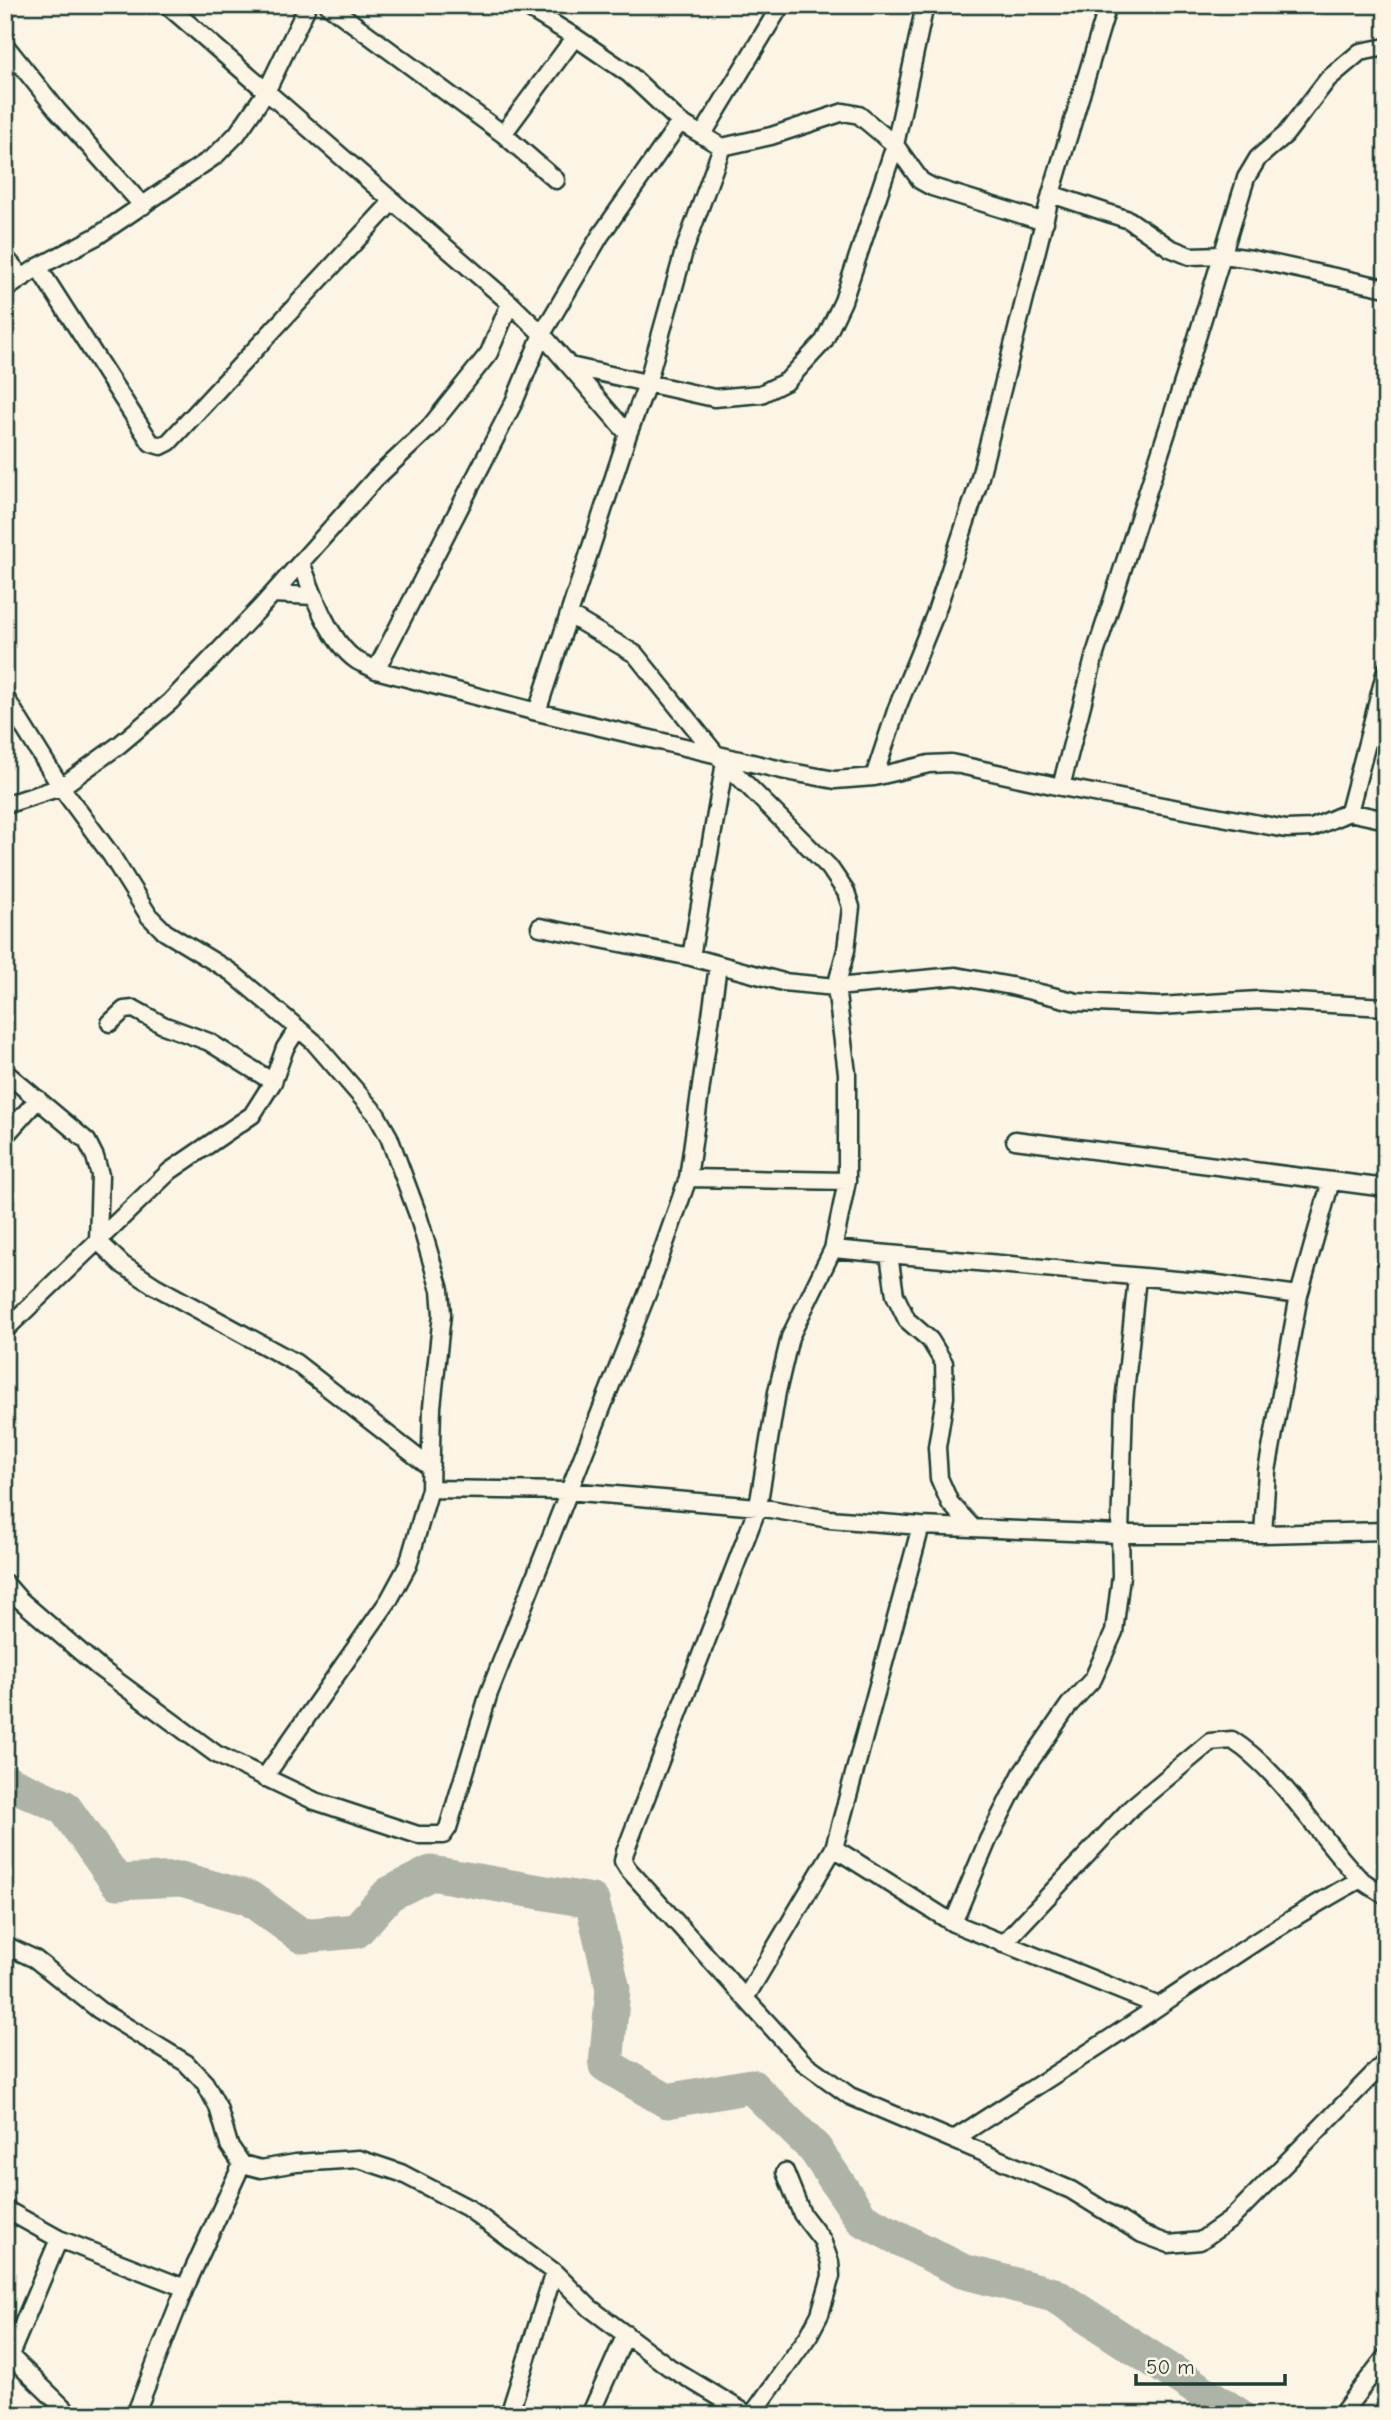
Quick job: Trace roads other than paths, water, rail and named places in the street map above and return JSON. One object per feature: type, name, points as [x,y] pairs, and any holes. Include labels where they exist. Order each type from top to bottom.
[{"type":"street","points":[[167,5],[510,303],[542,334],[628,434]]},
{"type":"street","points":[[5,290],[38,267],[97,236],[215,156],[237,134],[266,92],[308,5]]},
{"type":"street","points":[[328,5],[503,134],[556,180]]},
{"type":"street","points":[[523,5],[629,74],[680,122],[722,147],[771,136],[844,112],[859,115],[895,145],[921,181],[932,187],[1045,222]]},
{"type":"street","points":[[703,134],[782,5]]},
{"type":"street","points":[[570,366],[714,398],[761,394],[787,382],[824,341],[843,301],[895,145],[925,5]]},
{"type":"street","points":[[874,777],[897,708],[936,612],[978,485],[1051,194],[1108,5]]},
{"type":"street","points":[[503,134],[575,37]]},
{"type":"street","points":[[5,46],[57,110],[142,206]]},
{"type":"street","points":[[1061,787],[1094,654],[1246,178],[1258,158],[1285,135],[1328,79],[1360,52],[1386,47]]},
{"type":"street","points":[[376,670],[514,402],[542,334],[600,236],[680,122]]},
{"type":"street","points":[[537,712],[628,434],[647,384],[684,251],[722,147]]},
{"type":"street","points":[[1051,194],[1129,220],[1170,248],[1190,256],[1223,255],[1252,259],[1386,288]]},
{"type":"street","points":[[38,267],[151,443],[161,446],[169,442],[392,202]]},
{"type":"street","points":[[5,257],[23,278]]},
{"type":"street","points":[[5,805],[61,787],[119,745],[170,702],[273,594],[375,479],[429,428],[489,353],[510,303]]},
{"type":"street","points":[[301,562],[313,596],[341,645],[356,660],[376,670],[720,758],[835,780],[874,777],[929,764],[951,763],[1061,787],[1286,829],[1312,828],[1349,812],[1386,820]]},
{"type":"street","points":[[273,594],[313,596]]},
{"type":"street","points":[[569,615],[635,654],[720,758],[829,867],[846,892],[851,907],[846,950],[836,987],[847,1073],[847,1181],[833,1249],[790,1337],[776,1392],[758,1507],[625,1852],[624,1861],[803,2062],[850,2096],[1072,2190],[1142,2234],[1169,2244],[1199,2241],[1230,2220],[1386,2061]]},
{"type":"street","points":[[1349,812],[1386,670]]},
{"type":"street","points":[[5,697],[61,787],[111,855],[149,916],[165,932],[231,972],[298,1028],[337,1066],[376,1114],[389,1137],[403,1173],[440,1290],[442,1314],[432,1407],[430,1489],[408,1565],[388,1600],[264,1778]]},
{"type":"street","points":[[691,957],[720,758]]},
{"type":"street","points":[[540,927],[691,957],[783,982],[836,987],[956,976],[1077,1002],[1158,1006],[1259,1000],[1386,1007]]},
{"type":"street","points":[[5,1583],[19,1599],[88,1659],[216,1754],[315,1801],[418,1835],[443,1835],[449,1828],[489,1693],[649,1289],[688,1178],[718,966]]},
{"type":"street","points":[[110,1023],[124,1010],[134,1009],[173,1029],[209,1042],[273,1082]]},
{"type":"street","points":[[5,1330],[170,1171],[252,1115],[273,1082],[285,1048],[298,1028]]},
{"type":"street","points":[[5,1072],[87,1141],[100,1175],[98,1241],[123,1265],[155,1286],[296,1363],[430,1468]]},
{"type":"street","points":[[5,1136],[38,1099]]},
{"type":"street","points":[[1015,1140],[1386,1188]]},
{"type":"street","points":[[688,1178],[847,1181]]},
{"type":"street","points":[[1264,1534],[1267,1471],[1299,1295],[1331,1181]]},
{"type":"street","points":[[833,1249],[1210,1283],[1299,1295]]},
{"type":"street","points":[[889,1255],[895,1295],[907,1320],[930,1340],[944,1363],[945,1397],[937,1447],[939,1478],[950,1503],[971,1526]]},
{"type":"street","points":[[953,1923],[988,1840],[1022,1773],[1069,1705],[1093,1679],[1114,1632],[1121,1576],[1124,1403],[1137,1277]]},
{"type":"street","points":[[430,1489],[567,1491],[758,1507],[829,1519],[921,1526],[1120,1534],[1386,1531]]},
{"type":"street","points":[[746,1997],[834,1848],[921,1526]]},
{"type":"street","points":[[1003,1944],[1132,1807],[1210,1742],[1232,1740],[1247,1749],[1360,1879],[1386,1896]]},
{"type":"street","points":[[834,1848],[953,1923],[1159,2006]]},
{"type":"street","points":[[954,2139],[1234,1954],[1360,1879]]},
{"type":"street","points":[[5,1945],[35,1959],[99,2010],[186,2063],[205,2083],[218,2107],[229,2145],[242,2164],[261,2169],[296,2163],[359,2159],[401,2173],[468,2208],[554,2272],[590,2308],[669,2367],[750,2415],[809,2335],[820,2314],[831,2276],[830,2262],[822,2240],[802,2214],[785,2172]]},
{"type":"street","points":[[135,2415],[185,2288],[242,2164]]},
{"type":"street","points":[[5,2209],[59,2239],[185,2288]]},
{"type":"street","points":[[59,2239],[8,2353],[71,2415]]},
{"type":"street","points":[[509,2415],[554,2272]]},
{"type":"street","points":[[590,2415],[626,2334]]},
{"type":"street","points":[[1342,2415],[1386,2356]]},
{"type":"waterway","points":[[5,1781],[64,1807],[117,1882],[181,1879],[249,1898],[302,1936],[356,1931],[389,1894],[431,1873],[592,1901],[613,1989],[606,2065],[667,2101],[751,2086],[815,2149],[862,2219],[962,2271],[1054,2295],[1238,2415]]}]
